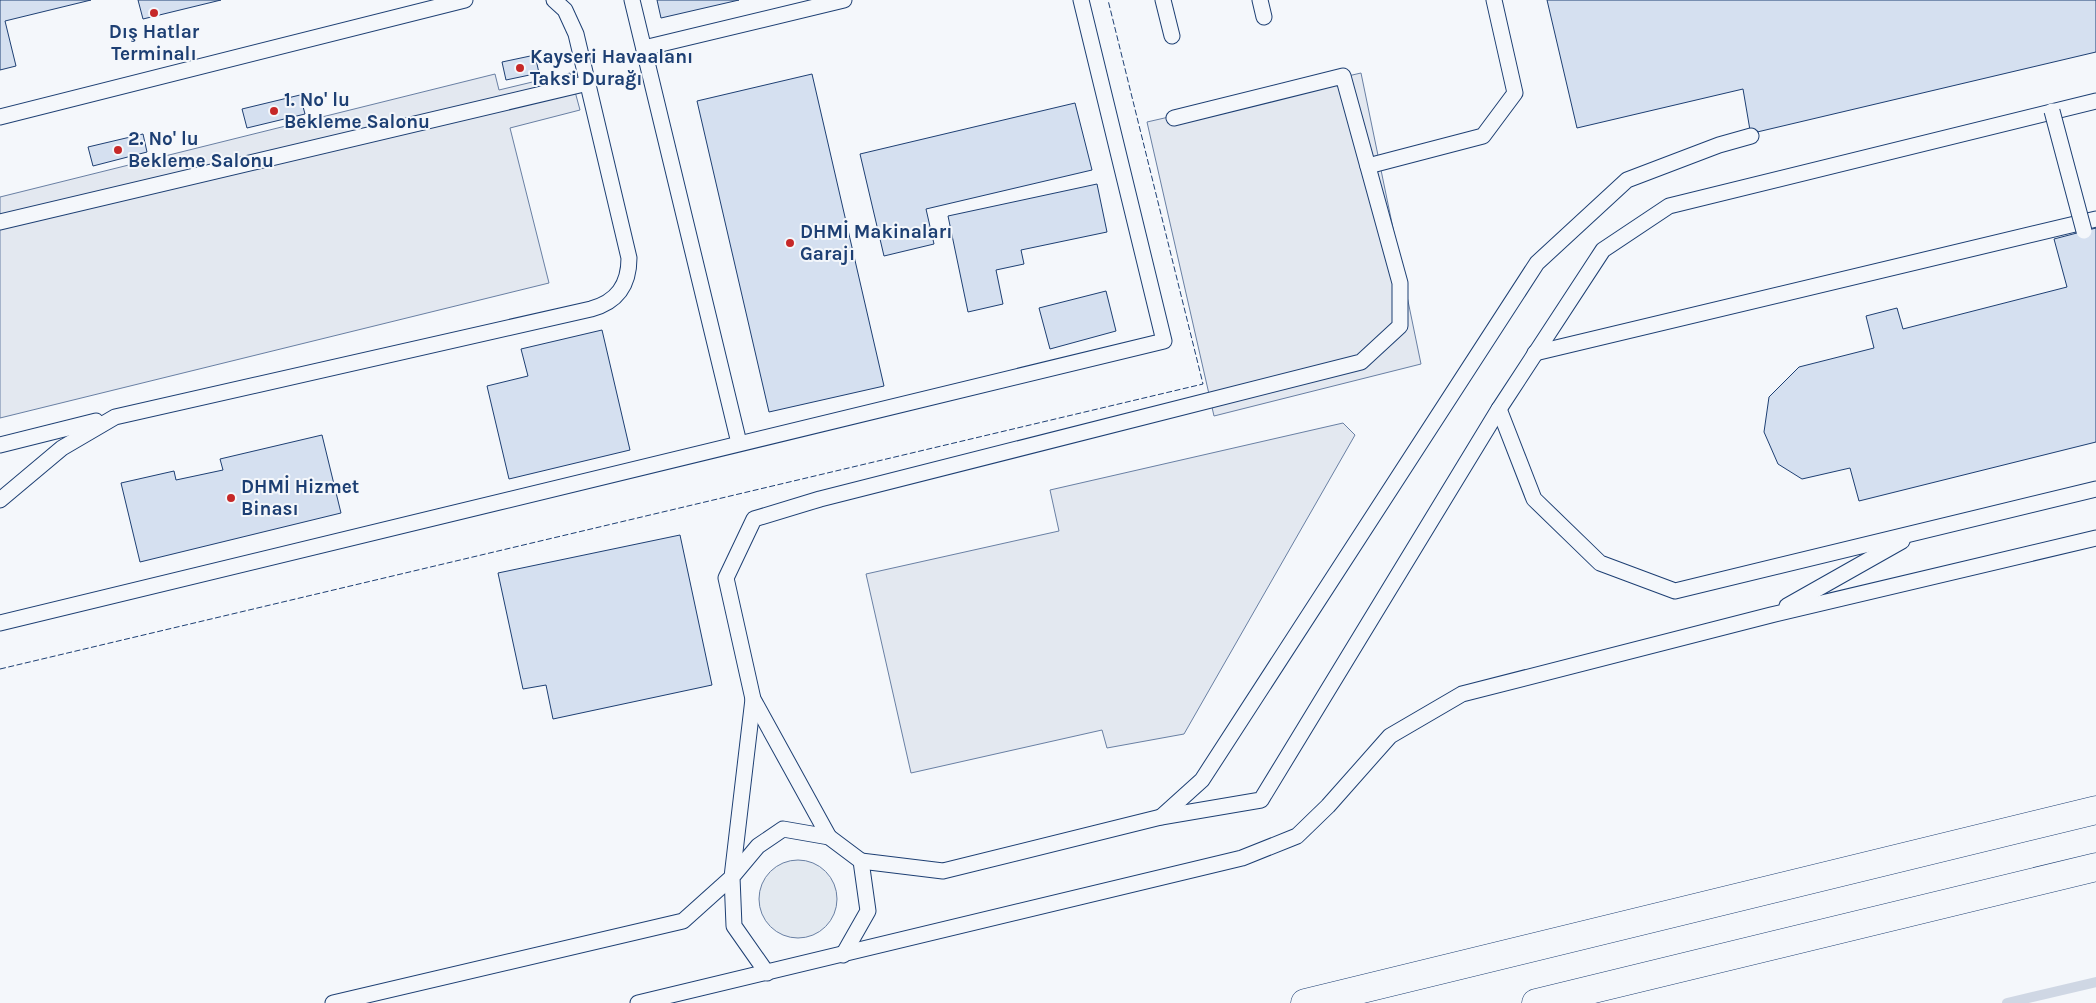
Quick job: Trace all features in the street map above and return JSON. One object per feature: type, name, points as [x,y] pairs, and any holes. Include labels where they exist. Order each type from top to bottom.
[{"type":"main road","points":[[1306,1003],[2096,810]]},
{"type":"main road","points":[[1536,1003],[2096,867]]},
{"type":"lane","points":[[0,117],[465,0]]},
{"type":"lane","points":[[0,445],[591,309],[603,306],[613,300],[621,291],[626,281],[629,258],[572,22],[554,0]]},
{"type":"lane","points":[[632,0],[739,443]]},
{"type":"lane","points":[[644,48],[844,0]]},
{"type":"lane","points":[[0,623],[1164,341],[1081,0]]},
{"type":"lane","points":[[1163,0],[1172,36]]},
{"type":"lane","points":[[1260,0],[1264,17]]},
{"type":"lane","points":[[1368,166],[1483,136],[1510,101],[1515,93],[1494,0]]},
{"type":"lane","points":[[1174,118],[1343,76],[1400,283],[1400,326],[1361,362],[840,494],[754,519],[726,578],[753,699],[829,837],[861,861],[943,871],[1161,817],[1261,800],[1499,409],[1603,250],[1669,206],[2096,100]]},
{"type":"lane","points":[[0,222],[588,82]]},
{"type":"lane","points":[[2052,111],[2084,231]]},
{"type":"lane","points":[[1161,817],[1202,780],[1536,263],[1627,180],[1719,145],[1751,136]]},
{"type":"lane","points":[[1535,353],[2096,219]]},
{"type":"lane","points":[[1499,409],[1534,500],[1600,563],[1675,592],[2096,489]]},
{"type":"lane","points":[[0,500],[62,448],[115,417]]},
{"type":"lane","points":[[1771,615],[1918,532]]},
{"type":"lane","points":[[638,1003],[1242,858],[1297,836],[1328,806],[1390,736],[1462,694],[1771,615],[2096,538]]},
{"type":"lane","points":[[753,699],[732,877],[734,926],[767,973]]},
{"type":"lane","points":[[333,1003],[683,921],[732,877],[758,846],[783,829],[829,837]]},
{"type":"lane","points":[[843,955],[868,912],[861,861]]},
{"type":"shaded area","points":[[570,73],[580,110],[510,128],[549,283],[0,418],[0,197],[495,74],[499,90]]},
{"type":"shaded area","points":[[1361,73],[1421,364],[1214,416],[1147,122]]},
{"type":"shaded area","points":[[1343,423],[1355,435],[1184,734],[1107,748],[1102,730],[911,773],[866,574],[1059,531],[1050,490]]},
{"type":"shaded area","points":[[790,860],[806,860],[820,866],[831,877],[837,891],[837,907],[831,921],[820,932],[806,938],[790,938],[776,932],[765,921],[759,907],[759,891],[765,877],[776,866]]},
{"type":"building","points":[[0,0],[91,0],[5,21],[16,66],[0,70]]},
{"type":"building","name":"Dış Hatlar Terminalı","points":[[138,0],[221,0],[143,19]]},
{"type":"building","points":[[657,0],[739,0],[661,18]]},
{"type":"building","points":[[1547,0],[2096,0],[2096,52],[1753,133],[1751,136],[1743,89],[1577,128]]},
{"type":"building","name":"Kayseri Havaalanı Taksi Durağı","points":[[535,55],[539,73],[506,80],[502,62]]},
{"type":"building","name":"DHMİ Makinaları Garajı","points":[[812,74],[884,386],[769,412],[697,101]]},
{"type":"building","name":"1. No' lu Bekleme Salonu","points":[[300,95],[305,114],[247,128],[242,109]]},
{"type":"building","points":[[1075,103],[1092,170],[926,209],[934,244],[884,256],[860,154]]},
{"type":"building","name":"2. No' lu Bekleme Salonu","points":[[143,134],[147,152],[93,166],[88,147]]},
{"type":"building","points":[[1097,184],[1107,232],[1021,250],[1024,264],[996,270],[1003,304],[968,312],[948,216]]},
{"type":"building","points":[[2096,228],[2096,442],[1859,501],[1850,468],[1802,479],[1778,464],[1764,432],[1769,397],[1799,367],[1874,348],[1866,316],[1897,308],[1903,329],[2067,287],[2054,239]]},
{"type":"building","points":[[1106,291],[1116,331],[1050,349],[1039,308]]},
{"type":"building","points":[[602,330],[630,450],[509,479],[487,386],[528,376],[521,349]]},
{"type":"building","name":"DHMİ Hizmet Binası","points":[[322,435],[341,513],[140,562],[121,483],[174,471],[176,480],[223,470],[220,459]]},
{"type":"building","points":[[680,535],[712,685],[553,719],[546,685],[523,689],[498,573]]},
{"type":"waterway","points":[[2007,1003],[2096,982]]},
{"type":"fence","points":[[0,669],[1203,384],[1108,0]]},
{"type":"place","name":"Dış Hatlar Terminalı","points":[[154,13]]},
{"type":"place","name":"Kayseri Havaalanı Taksi Durağı","points":[[520,68]]},
{"type":"place","name":"1. No' lu Bekleme Salonu","points":[[274,111]]},
{"type":"place","name":"2. No' lu Bekleme Salonu","points":[[118,150]]},
{"type":"place","name":"DHMİ Makinaları Garajı","points":[[790,243]]},
{"type":"place","name":"DHMİ Hizmet Binası","points":[[231,498]]}]
